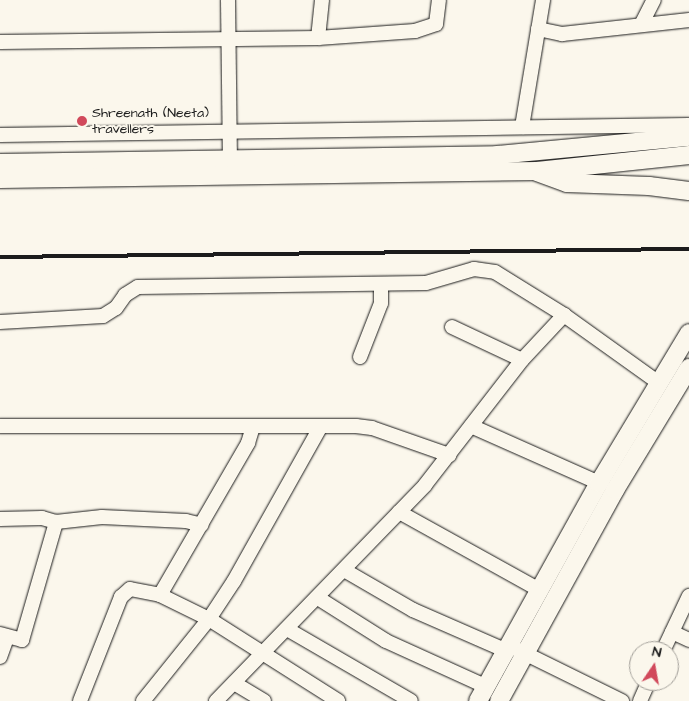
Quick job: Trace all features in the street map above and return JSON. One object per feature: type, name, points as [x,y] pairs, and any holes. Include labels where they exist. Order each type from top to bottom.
[{"type":"street","points":[[228,0],[230,160]]},
{"type":"street","points":[[318,38],[322,0]]},
{"type":"street","points":[[0,42],[318,38],[433,28],[439,0]]},
{"type":"street","points":[[522,128],[543,0]]},
{"type":"street","points":[[641,25],[654,0]]},
{"type":"street","points":[[538,29],[562,34],[689,20]]},
{"type":"street","points":[[0,135],[522,128],[607,124],[689,125]]},
{"type":"street","points":[[0,163],[532,154],[689,138]]},
{"type":"street","points":[[0,180],[537,171],[689,154]]},
{"type":"street","points":[[537,171],[567,183],[649,186],[689,191]]},
{"type":"street","points":[[0,322],[103,316],[116,308],[125,295],[138,287],[426,283],[474,268],[495,272],[564,315],[659,383]]},
{"type":"street","points":[[360,357],[381,303],[381,284]]},
{"type":"street","points":[[216,701],[318,598],[399,512],[449,455],[522,360],[564,315]]},
{"type":"street","points":[[452,327],[522,360]]},
{"type":"street","points":[[318,598],[386,642],[482,694],[598,483],[689,333]]},
{"type":"street","points":[[498,701],[527,654],[615,490],[689,368]]},
{"type":"street","points":[[0,426],[372,428],[449,455]]},
{"type":"street","points":[[471,426],[598,483]]},
{"type":"street","points":[[160,594],[202,525],[248,443],[252,427]]},
{"type":"street","points":[[143,701],[209,619],[234,581],[320,428]]},
{"type":"street","points":[[399,512],[540,590]]},
{"type":"street","points":[[0,519],[42,518],[56,522],[102,517],[186,521],[202,525]]},
{"type":"street","points":[[0,657],[3,636],[22,640],[56,522]]},
{"type":"street","points":[[344,570],[413,610],[527,654],[622,701]]},
{"type":"street","points":[[80,701],[126,591],[160,594],[209,619],[338,701]]},
{"type":"street","points":[[668,641],[689,596]]},
{"type":"street","points":[[287,629],[352,670],[411,701]]},
{"type":"street","points":[[672,632],[689,640]]},
{"type":"street","points":[[234,683],[264,701]]},
{"type":"railway","points":[[0,257],[689,249]]},
{"type":"place","name":"Shreenath (Neeta) travellers","points":[[82,121]]}]
